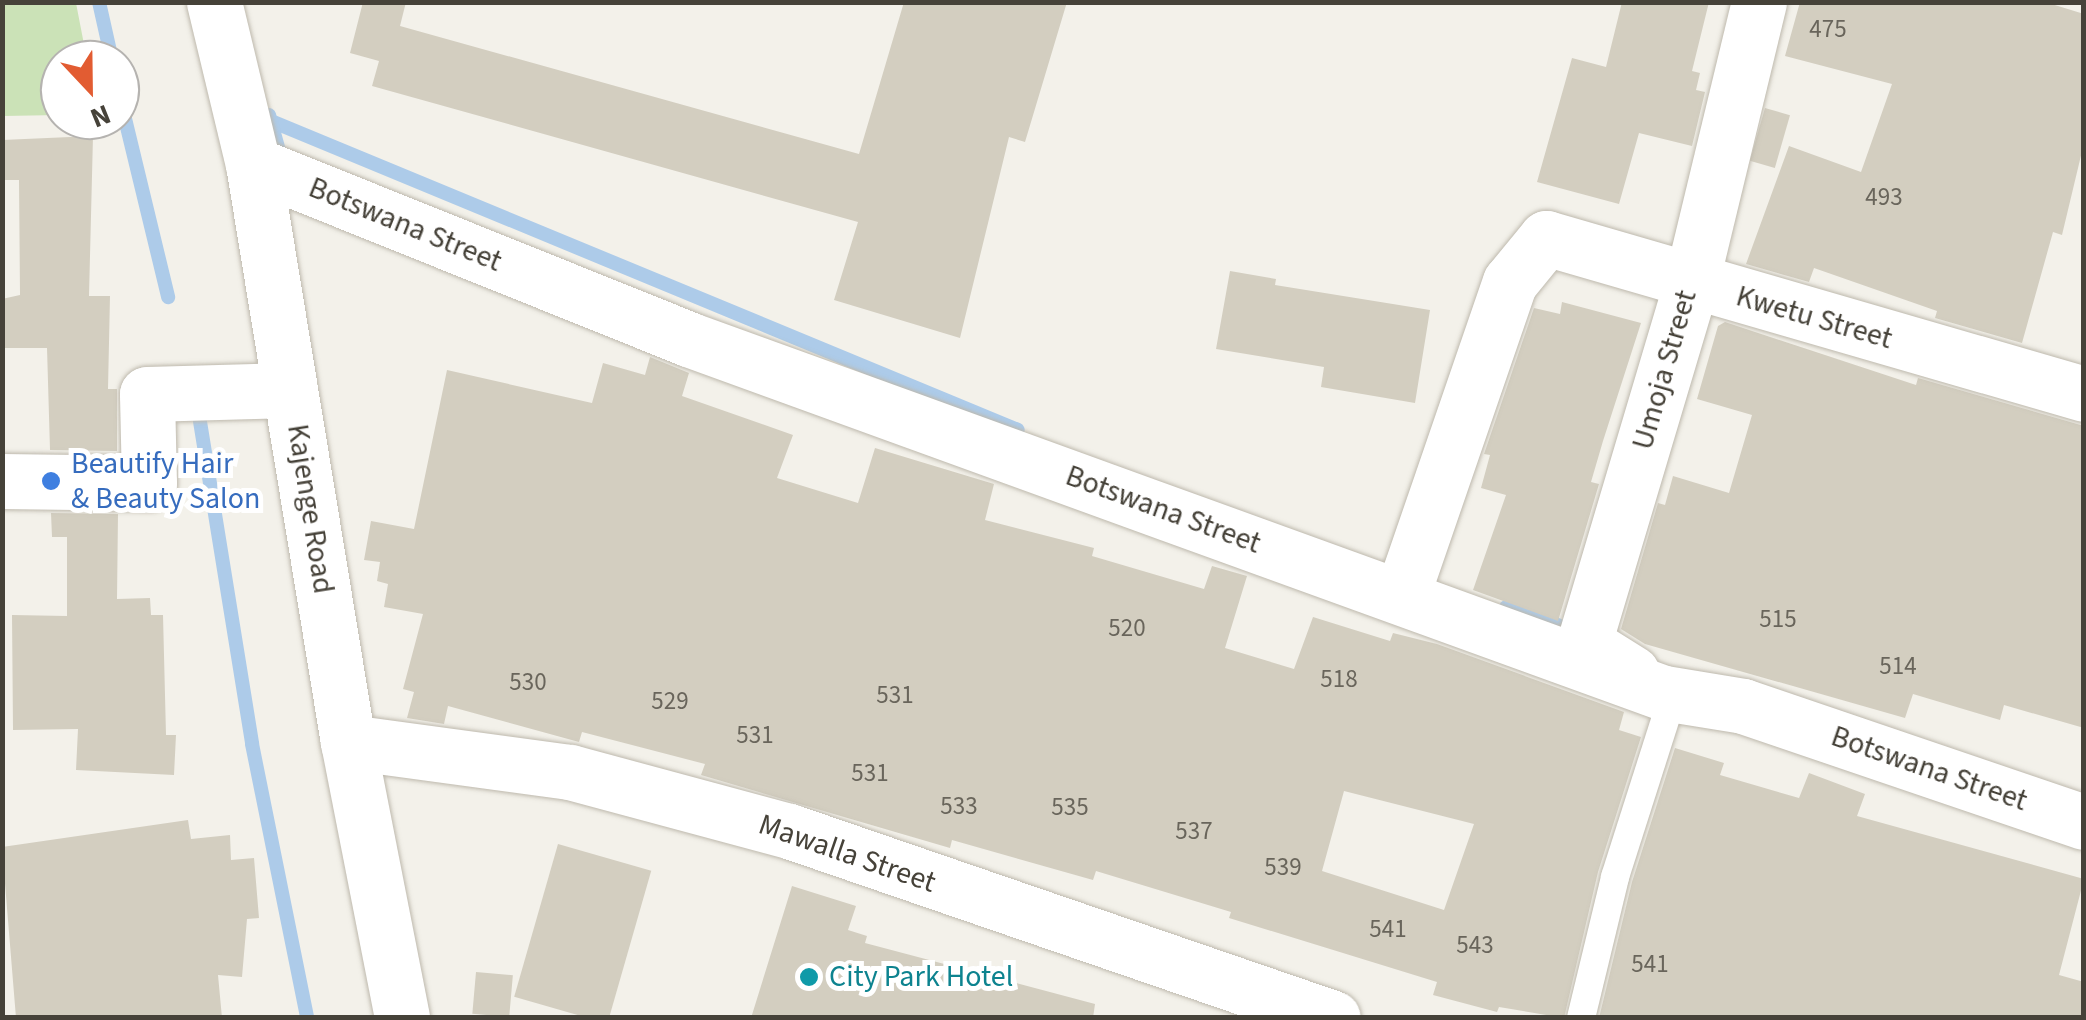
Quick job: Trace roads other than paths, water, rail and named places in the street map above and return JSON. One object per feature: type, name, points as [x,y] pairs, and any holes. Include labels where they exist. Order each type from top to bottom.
[{"type":"street","name":"Kajenge Road","points":[[214,2],[253,164],[348,742],[402,1018]]},
{"type":"street","name":"Umoja Street","points":[[1668,694],[1584,643],[1691,283],[1759,2]]},
{"type":"street","name":"Botswana Street","points":[[253,164],[723,352],[1668,694],[1743,706],[2084,822]]},
{"type":"street","name":"Kwetu Street","points":[[1402,595],[1510,282],[1546,238],[1585,244],[1691,283],[2084,394]]},
{"type":"street","points":[[2,481],[149,484],[147,394],[290,390]]},
{"type":"street","name":"Mawalla Street","points":[[348,742],[570,772],[790,830],[1334,1018]]},
{"type":"lane","points":[[1581,1018],[1615,877],[1668,694]]},
{"type":"waterway","points":[[99,2],[108,40]]},
{"type":"waterway","points":[[269,115],[281,158]]},
{"type":"waterway","points":[[271,121],[1018,430]]},
{"type":"waterway","points":[[130,140],[168,297]]},
{"type":"waterway","points":[[197,403],[252,744],[307,1018]]},
{"type":"waterway","points":[[1506,607],[1558,625]]},
{"type":"place","name":"Beautify Hair & Beauty Salon","points":[[51,481]]},
{"type":"place","name":"City Park Hotel","points":[[809,977]]}]
